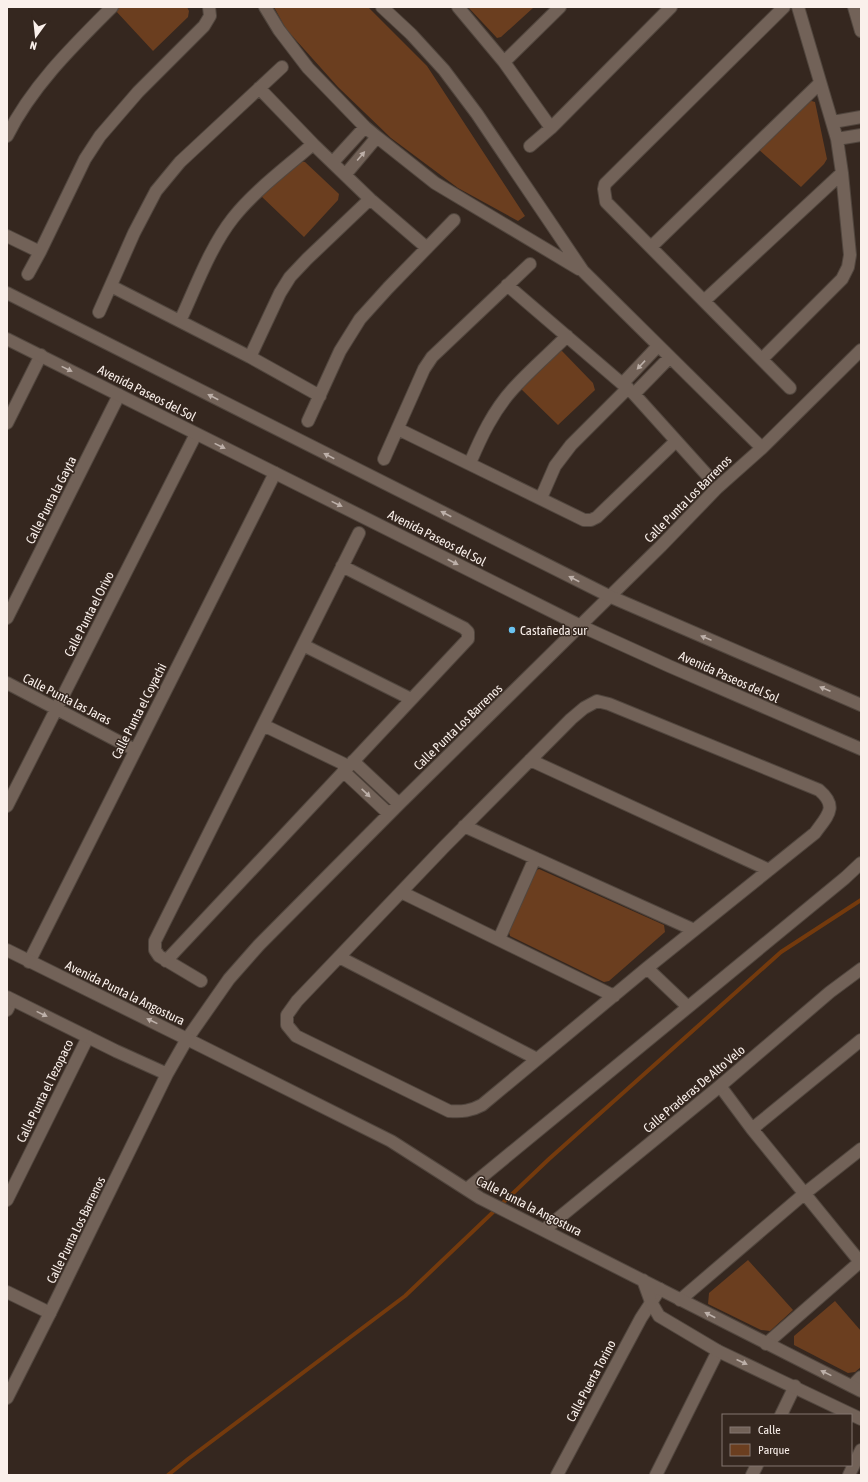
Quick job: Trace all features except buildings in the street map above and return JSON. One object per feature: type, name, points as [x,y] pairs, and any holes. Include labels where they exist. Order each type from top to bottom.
[{"type":"street","points":[[7,136],[17,116],[36,88],[112,7]]},
{"type":"street","points":[[28,274],[85,159],[100,136],[138,92],[204,26],[210,16],[209,7]]},
{"type":"street","points":[[265,7],[279,30],[308,68],[365,127],[377,137],[435,183],[583,271]]},
{"type":"street","points":[[382,7],[411,34],[444,70],[477,114],[583,271],[762,448]]},
{"type":"street","points":[[458,7],[504,62],[551,128]]},
{"type":"street","points":[[504,62],[560,7]]},
{"type":"street","points":[[530,146],[551,128],[671,7]]},
{"type":"street","points":[[784,7],[605,184],[604,195],[606,202],[790,388]]},
{"type":"street","points":[[762,359],[842,279],[848,267],[850,255],[842,173],[837,140],[833,122],[798,7]]},
{"type":"street","points":[[854,7],[861,31]]},
{"type":"street","points":[[99,312],[134,233],[156,191],[180,162],[282,67]]},
{"type":"street","points":[[651,247],[820,83]]},
{"type":"street","points":[[259,88],[313,144],[370,199],[427,248]]},
{"type":"street","points":[[833,122],[861,117]]},
{"type":"street","points":[[333,162],[365,127]]},
{"type":"street","points":[[837,140],[861,135]]},
{"type":"street","points":[[345,175],[377,137]]},
{"type":"street","points":[[180,321],[217,243],[233,218],[260,190],[313,144]]},
{"type":"street","points":[[704,301],[842,173]]},
{"type":"street","points":[[250,357],[280,293],[290,277],[370,199]]},
{"type":"street","points":[[308,421],[340,351],[360,319],[454,220]]},
{"type":"street","points":[[7,236],[40,252]]},
{"type":"street","points":[[384,459],[424,369],[432,357],[530,264]]},
{"type":"street","points":[[507,285],[629,388],[707,475]]},
{"type":"street","points":[[111,286],[250,357],[320,396]]},
{"type":"street","name":"Avenida Paseos del Sol","points":[[7,294],[609,596],[861,705]]},
{"type":"street","points":[[470,463],[484,431],[512,390],[567,336]]},
{"type":"street","name":"Avenida Paseos del Sol","points":[[7,338],[581,626],[861,749]]},
{"type":"street","points":[[629,388],[658,346]]},
{"type":"street","name":"Calle Punta Los Barrenos","points":[[187,1038],[230,979],[259,945],[399,804],[581,626],[717,488],[762,448],[861,350]]},
{"type":"street","points":[[7,423],[41,356]]},
{"type":"street","points":[[542,498],[555,466],[571,445],[629,388],[670,357]]},
{"type":"street","name":"Calle Punta la Gayta","points":[[7,618],[120,395]]},
{"type":"street","points":[[398,429],[542,498],[584,520],[591,520],[597,517],[676,441]]},
{"type":"street","name":"Calle Punta el Orivo","points":[[7,806],[196,434]]},
{"type":"street","name":"Calle Punta el Coyachi","points":[[29,962],[276,473]]},
{"type":"street","points":[[201,981],[159,956],[155,950],[155,941],[358,533]]},
{"type":"street","points":[[166,961],[468,639],[468,632],[464,628],[342,566]]},
{"type":"street","points":[[302,645],[411,699]]},
{"type":"street","name":"Calle Punta las Jaras","points":[[7,683],[136,750]]},
{"type":"street","points":[[597,701],[609,704],[820,790],[827,797],[830,806],[827,816],[815,833],[647,968],[482,1105],[473,1110],[461,1112],[449,1111],[296,1036],[286,1025],[287,1015],[297,1001],[464,826],[571,719],[584,708],[597,701]]},
{"type":"street","points":[[263,725],[348,766],[399,804]]},
{"type":"street","points":[[530,760],[769,870]]},
{"type":"street","points":[[348,766],[389,814]]},
{"type":"street","points":[[464,826],[694,930]]},
{"type":"street","points":[[499,939],[535,858]]},
{"type":"street","points":[[467,1189],[845,878],[861,863]]},
{"type":"street","points":[[401,892],[614,996]]},
{"type":"street","name":"Avenida Punta la Angostura","points":[[7,950],[187,1038],[167,1074]]},
{"type":"street","points":[[339,957],[537,1059]]},
{"type":"street","points":[[647,968],[688,1007]]},
{"type":"street","name":"Calle Praderas De Alto Velo","points":[[544,1230],[720,1086],[830,992],[861,969]]},
{"type":"street","points":[[9,1002],[167,1074]]},
{"type":"street","name":"Calle Punta el Tezopaco","points":[[7,1200],[88,1037]]},
{"type":"street","name":"Calle Punta la Angostura","points":[[187,1038],[391,1141],[480,1198],[856,1389]]},
{"type":"street","points":[[752,1129],[861,1040]]},
{"type":"street","name":"Calle Punta Los Barrenos","points":[[7,1398],[167,1074]]},
{"type":"street","points":[[720,1086],[804,1194],[861,1262],[766,1344]]},
{"type":"street","points":[[680,1300],[804,1194],[861,1149]]},
{"type":"street","points":[[643,1280],[659,1316],[718,1351],[795,1386],[851,1414]]},
{"type":"street","name":"Calle Puerta Torino","points":[[557,1475],[641,1318],[660,1289]]},
{"type":"street","points":[[7,1292],[50,1313]]},
{"type":"street","points":[[656,1475],[718,1351]]},
{"type":"street","points":[[856,1389],[861,1377]]},
{"type":"street","points":[[781,1414],[795,1386]]},
{"type":"street","points":[[852,1414],[861,1419]]},
{"type":"street","points":[[849,1475],[861,1450]]},
{"type":"street","points":[[752,1475],[756,1466]]},
{"type":"green space","points":[[118,7],[187,7],[189,11],[188,17],[153,51],[115,10]]},
{"type":"green space","points":[[274,7],[368,7],[427,66],[525,216],[518,221],[458,188],[391,138],[338,87],[286,29]]},
{"type":"green space","points":[[468,7],[533,8],[501,37],[497,38]]},
{"type":"green space","points":[[808,100],[815,102],[827,159],[824,164],[801,187],[758,149]]},
{"type":"green space","points":[[298,161],[305,162],[339,194],[338,200],[304,237],[261,196]]},
{"type":"green space","points":[[555,351],[562,351],[593,383],[595,390],[558,425],[519,387]]},
{"type":"green space","points":[[539,869],[664,925],[665,932],[609,981],[604,982],[510,936],[508,929],[533,872]]},
{"type":"green space","points":[[748,1260],[793,1310],[770,1331],[761,1330],[708,1304],[709,1293]]},
{"type":"green space","points":[[835,1301],[861,1331],[861,1367],[855,1372],[848,1373],[794,1345],[794,1336]]},
{"type":"waterway","points":[[168,1475],[405,1296],[549,1159],[781,952],[861,900]]},
{"type":"place","name":"Castañeda sur","points":[[512,630]]}]
